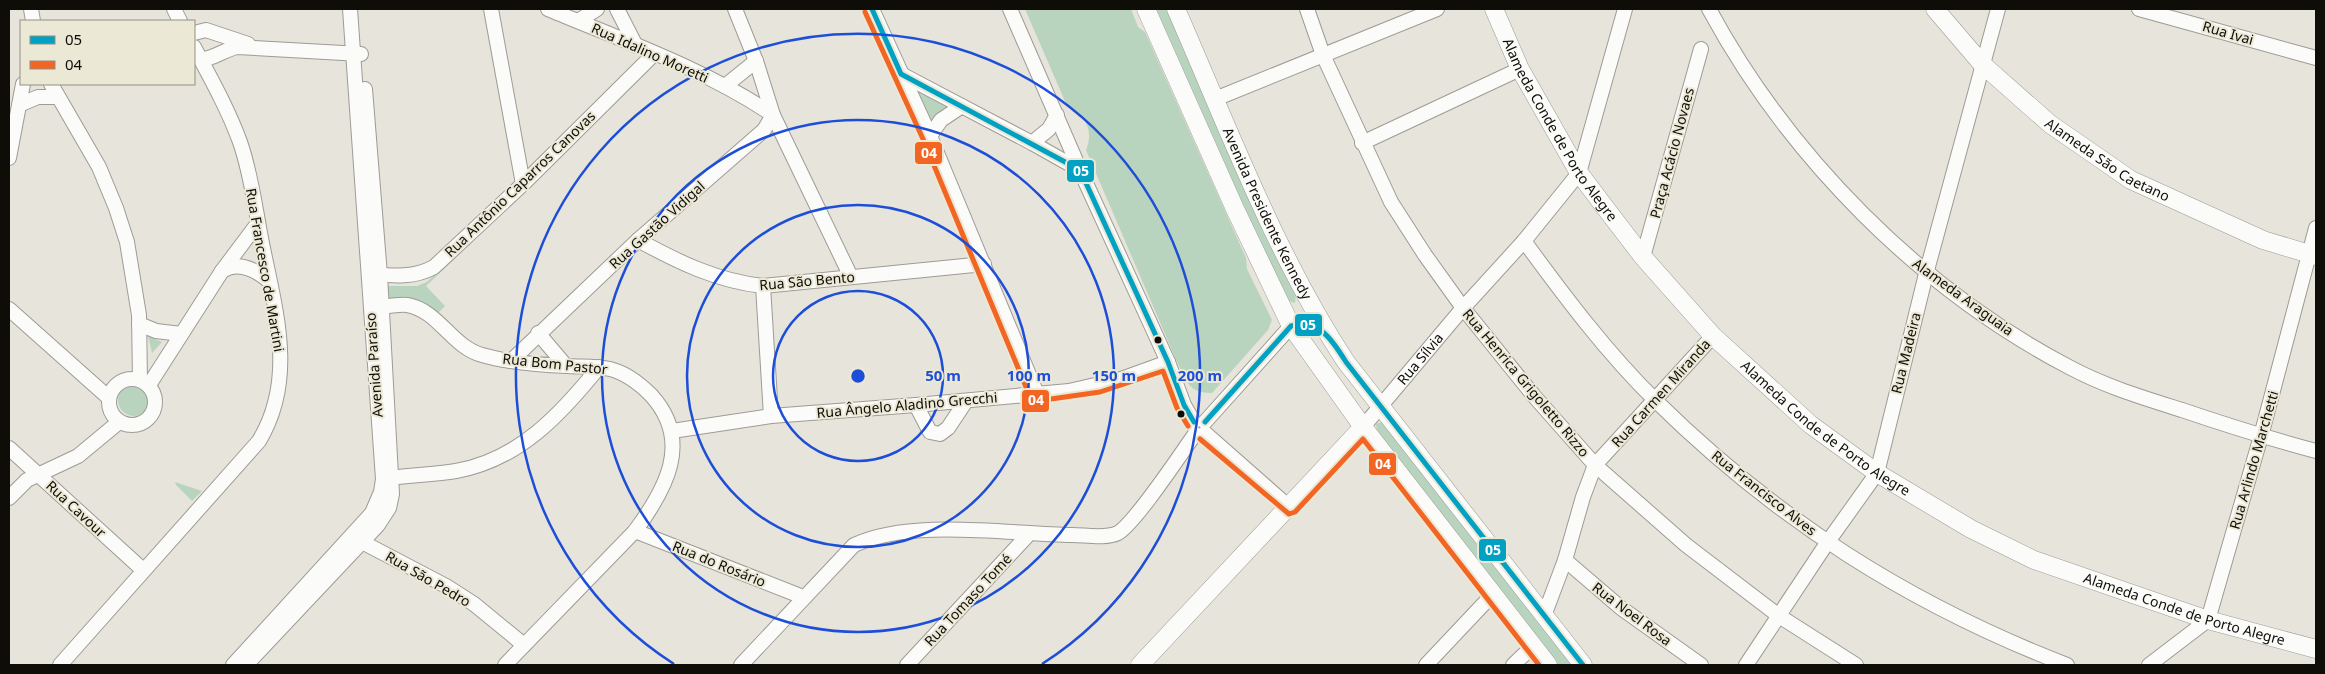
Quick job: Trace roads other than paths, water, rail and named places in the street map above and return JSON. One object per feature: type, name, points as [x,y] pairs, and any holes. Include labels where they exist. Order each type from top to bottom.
[{"type":"main road","name":"Avenida Presidente Kennedy","points":[[1146,9],[1235,209],[1291,326],[1363,427],[1548,665]]},
{"type":"main road","name":"Avenida Presidente Kennedy","points":[[1176,9],[1253,186],[1296,274],[1331,338],[1583,665]]},
{"type":"main road","name":"Alameda Conde de Porto Alegre","points":[[1494,9],[1520,69],[1580,173],[1644,257],[1712,336],[1811,425],[1877,473],[1971,529],[2034,560],[2208,620],[2316,649]]},
{"type":"main road","name":"Alameda São Caetano","points":[[1934,9],[1982,64],[2050,124],[2131,180],[2216,220],[2281,246],[2313,255]]},
{"type":"main road","points":[[1291,326],[1300,306],[1296,274]]},
{"type":"main road","points":[[1291,326],[1300,322],[1309,323],[1317,326],[1331,338]]},
{"type":"main road","points":[[1363,427],[1368,399],[1367,387]]},
{"type":"main road","name":"Rua Sílvia","points":[[1140,665],[1363,427]]},
{"type":"street","name":"Avenida Paraíso","points":[[246,665],[358,538],[377,504],[388,478],[357,54],[350,9]]},
{"type":"street","name":"Avenida Paraíso","points":[[357,54],[359,9]]},
{"type":"street","points":[[491,9],[523,184]]},
{"type":"street","name":"Rua Idalino Moretti","points":[[548,9],[724,86],[774,115]]},
{"type":"street","points":[[578,21],[597,9]]},
{"type":"street","points":[[617,9],[636,46]]},
{"type":"street","points":[[735,9],[774,115],[851,277]]},
{"type":"street","points":[[872,9],[930,136],[1037,394]]},
{"type":"street","points":[[1010,9],[1080,170],[1168,362],[1184,405],[1200,428],[1289,507]]},
{"type":"street","name":"Rua Henrica Grigoletto Rizzo","points":[[1307,9],[1324,55],[1362,143],[1392,202],[1425,255],[1463,308],[1534,396],[1595,465],[1686,545],[1779,616],[1856,665]]},
{"type":"street","points":[[1215,99],[1437,9]]},
{"type":"street","name":"Rua Sílvia","points":[[1363,427],[1383,406],[1463,308],[1524,241],[1580,173],[1625,9]]},
{"type":"street","name":"Alameda Araguaia","points":[[1709,9],[1722,33],[1761,92],[1817,164],[1865,217],[1926,274],[1996,324],[2070,368],[2141,397],[2262,436],[2316,451]]},
{"type":"street","name":"Rua Madeira","points":[[1746,665],[1827,543],[1877,473],[1926,274],[1998,9]]},
{"type":"street","name":"Rua Ivai","points":[[2139,9],[2316,58]]},
{"type":"street","points":[[195,34],[206,30],[253,46],[281,51],[357,54]]},
{"type":"street","points":[[197,53],[208,60],[216,54],[237,46],[253,46]]},
{"type":"street","name":"Praça Acácio Novaes","points":[[1644,257],[1701,49]]},
{"type":"street","name":"Rua Francesco de Martini","points":[[60,665],[259,441],[270,423],[279,391],[281,361],[279,329],[247,163],[240,142],[197,53]]},
{"type":"street","name":"Rua Antônio Caparros Canovas","points":[[374,275],[409,276],[422,274],[434,267],[523,184],[654,54]]},
{"type":"street","name":"Rua Idalino Moretti","points":[[724,86],[756,62]]},
{"type":"street","points":[[1362,143],[1520,69]]},
{"type":"street","points":[[901,74],[1080,170]]},
{"type":"street","points":[[9,158],[23,85]]},
{"type":"street","points":[[52,85],[99,166],[116,208],[134,273],[144,383],[155,400],[150,416],[136,425],[119,422],[109,408],[109,398],[116,384],[132,378],[144,383]]},
{"type":"street","points":[[19,105],[38,97],[58,98]]},
{"type":"street","points":[[930,136],[941,120],[962,106]]},
{"type":"street","name":"Rua Gastão Vidigal","points":[[511,361],[538,333],[638,240],[764,130],[774,115]]},
{"type":"street","points":[[1032,143],[1049,129],[1057,115]]},
{"type":"street","points":[[144,383],[181,334],[222,271],[258,223]]},
{"type":"street","name":"Rua Arlindo Marchetti","points":[[2208,620],[2313,255],[2316,228]]},
{"type":"street","name":"Rua São Bento","points":[[638,240],[675,261],[702,271],[727,280],[763,286],[984,264]]},
{"type":"street","name":"Rua Francisco Alves","points":[[1524,241],[1577,313],[1655,400],[1721,462],[1777,506],[1827,543],[1906,592],[1970,624],[2067,665]]},
{"type":"street","points":[[222,271],[228,267],[246,267],[259,272],[269,281]]},
{"type":"street","points":[[763,286],[771,416]]},
{"type":"street","name":"Rua Bom Pastor","points":[[376,308],[391,305],[406,305],[419,308],[466,347],[480,355],[511,361],[599,367],[624,374],[642,387],[666,415],[672,431],[673,445],[669,472],[662,491],[635,531],[505,665]]},
{"type":"street","points":[[9,309],[109,398]]},
{"type":"street","points":[[140,324],[156,330],[181,334]]},
{"type":"street","points":[[742,665],[803,597],[847,552],[864,540],[908,532],[940,530],[1028,535],[1104,535],[1117,533],[1133,518],[1200,428],[1291,326]]},
{"type":"street","points":[[538,333],[566,366]]},
{"type":"street","name":"Rua Carmen Miranda","points":[[1544,616],[1565,560],[1583,497],[1595,465],[1712,336]]},
{"type":"street","name":"Rua Ângelo Aladino Grecchi","points":[[672,431],[771,416],[1037,394],[1098,385],[1168,362]]},
{"type":"street","points":[[388,478],[456,471],[480,465],[504,454],[545,427],[599,367]]},
{"type":"street","points":[[916,405],[930,432],[940,434],[948,428],[966,401]]},
{"type":"street","points":[[9,498],[27,480],[78,456],[119,422]]},
{"type":"street","name":"Rua Cavour","points":[[9,448],[143,570]]},
{"type":"street","name":"Rua do Rosário","points":[[635,531],[803,597]]},
{"type":"street","name":"Rua Tomaso Tomé","points":[[907,665],[1028,535]]},
{"type":"street","name":"Avenida Paraíso","points":[[233,665],[358,538]]},
{"type":"street","name":"Rua São Pedro","points":[[358,538],[446,586],[474,604],[524,645]]},
{"type":"street","name":"Rua Noel Rosa","points":[[1565,560],[1621,608],[1701,665]]},
{"type":"street","points":[[1426,665],[1493,594]]},
{"type":"street","points":[[2148,665],[2208,620]]},
{"type":"street","points":[[1513,665],[1533,646]]}]
